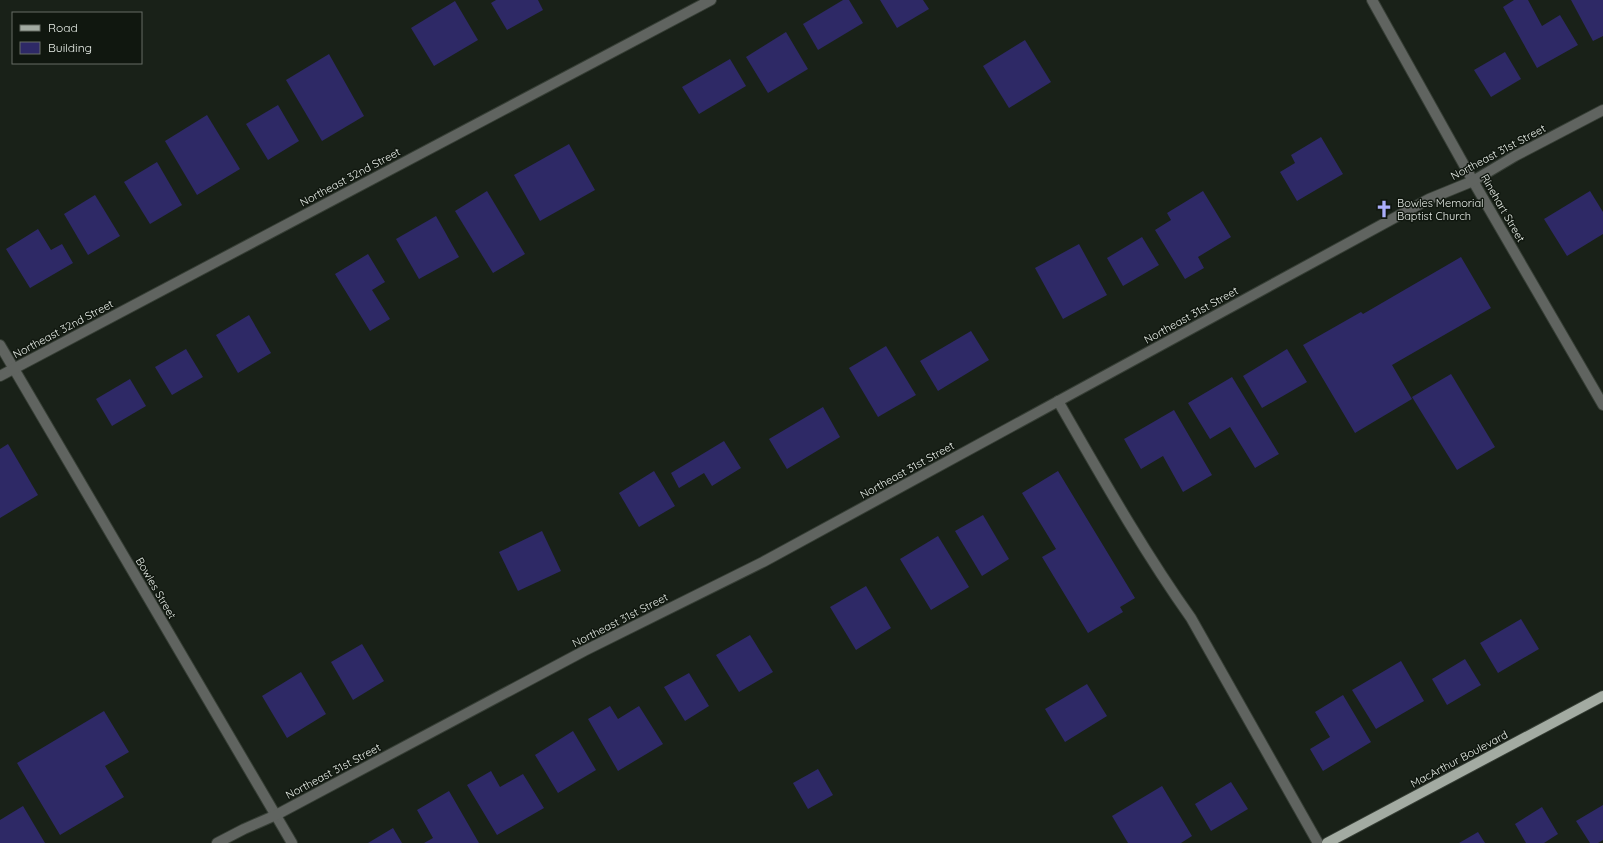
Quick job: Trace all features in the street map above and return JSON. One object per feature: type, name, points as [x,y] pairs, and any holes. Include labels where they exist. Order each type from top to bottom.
[{"type":"main road","name":"MacArthur Boulevard","points":[[1327,843],[1603,696]]},
{"type":"street","name":"Northeast 32nd Street","points":[[0,376],[711,0]]},
{"type":"street","name":"Rinehart Street","points":[[1372,0],[1473,181],[1603,406]]},
{"type":"street","name":"Northeast 31st Street","points":[[217,843],[276,815],[584,651],[763,562],[1429,199],[1473,181],[1515,156],[1603,110]]},
{"type":"street","name":"Bowles Street","points":[[0,345],[292,843]]},
{"type":"street","points":[[1058,401],[1164,580],[1191,618],[1318,843]]},
{"type":"building","points":[[496,0],[538,0],[543,10],[507,30],[491,3]]},
{"type":"building","points":[[843,0],[849,0],[863,23],[818,50],[803,24]]},
{"type":"building","points":[[880,0],[923,0],[929,9],[897,28]]},
{"type":"building","points":[[1514,0],[1528,0],[1542,26],[1560,15],[1578,45],[1537,68],[1503,7]]},
{"type":"building","points":[[1571,0],[1603,0],[1603,36],[1593,41]]},
{"type":"building","points":[[455,1],[478,40],[434,66],[411,28]]},
{"type":"building","points":[[786,32],[808,69],[768,93],[746,57]]},
{"type":"building","points":[[1025,40],[1051,82],[1009,108],[983,66]]},
{"type":"building","points":[[1505,52],[1521,79],[1491,97],[1474,70]]},
{"type":"building","points":[[329,54],[364,116],[322,141],[286,80]]},
{"type":"building","points":[[730,59],[746,86],[699,114],[682,87]]},
{"type":"building","points":[[278,105],[299,141],[268,160],[246,124]]},
{"type":"building","points":[[207,115],[240,169],[197,195],[165,141]]},
{"type":"building","points":[[1321,137],[1343,174],[1297,201],[1280,172],[1295,163],[1291,155]]},
{"type":"building","points":[[569,144],[595,190],[540,221],[514,175]]},
{"type":"building","points":[[157,162],[182,205],[150,224],[124,182]]},
{"type":"building","points":[[487,191],[525,254],[493,273],[455,211]]},
{"type":"building","points":[[1203,191],[1231,237],[1198,257],[1204,268],[1185,279],[1155,230],[1171,220],[1167,213]]},
{"type":"building","points":[[1590,191],[1603,212],[1603,234],[1567,256],[1544,219]]},
{"type":"building","points":[[95,195],[120,236],[88,255],[64,214]]},
{"type":"building","points":[[436,216],[459,257],[419,279],[396,239]]},
{"type":"building","points":[[38,229],[51,250],[62,244],[73,263],[30,288],[6,249]]},
{"type":"building","points":[[1142,237],[1159,265],[1123,286],[1107,258]]},
{"type":"building","points":[[1079,244],[1107,295],[1063,319],[1035,268]]},
{"type":"building","points":[[368,254],[385,282],[372,290],[390,319],[370,331],[335,274]]},
{"type":"building","points":[[1461,257],[1491,308],[1392,365],[1412,399],[1355,433],[1303,345],[1361,312],[1363,314]]},
{"type":"building","points":[[249,315],[271,353],[238,373],[216,335]]},
{"type":"building","points":[[971,331],[989,360],[938,391],[920,361]]},
{"type":"building","points":[[886,346],[916,395],[878,417],[849,368]]},
{"type":"building","points":[[186,349],[203,377],[172,395],[155,367]]},
{"type":"building","points":[[1287,349],[1307,382],[1262,408],[1243,376]]},
{"type":"building","points":[[1451,374],[1495,447],[1457,470],[1412,397]]},
{"type":"building","points":[[1232,377],[1279,454],[1255,468],[1230,427],[1210,439],[1188,403]]},
{"type":"building","points":[[130,379],[146,406],[112,426],[96,399]]},
{"type":"building","points":[[823,407],[840,437],[787,469],[769,439]]},
{"type":"building","points":[[1174,410],[1212,475],[1183,492],[1163,456],[1141,469],[1124,439]]},
{"type":"building","points":[[724,441],[741,468],[712,486],[704,473],[679,488],[671,473]]},
{"type":"building","points":[[8,444],[38,495],[0,518],[0,449]]},
{"type":"building","points":[[654,471],[675,506],[639,527],[619,493]]},
{"type":"building","points":[[1058,471],[1135,598],[1120,607],[1123,612],[1088,633],[1042,557],[1056,549],[1022,493]]},
{"type":"building","points":[[983,515],[1009,559],[982,576],[955,531]]},
{"type":"building","points":[[542,531],[561,571],[518,591],[499,552]]},
{"type":"building","points":[[938,536],[969,587],[931,610],[900,559]]},
{"type":"building","points":[[866,586],[891,628],[856,650],[830,607]]},
{"type":"building","points":[[1521,619],[1539,649],[1498,673],[1480,643]]},
{"type":"building","points":[[750,635],[773,672],[739,692],[716,655]]},
{"type":"building","points":[[362,644],[384,681],[353,700],[331,662]]},
{"type":"building","points":[[1465,659],[1481,685],[1447,705],[1432,679]]},
{"type":"building","points":[[1401,661],[1424,701],[1376,729],[1352,690]]},
{"type":"building","points":[[301,672],[326,714],[287,738],[262,696]]},
{"type":"building","points":[[689,673],[709,706],[685,721],[664,687]]},
{"type":"building","points":[[1087,684],[1107,716],[1065,742],[1045,709]]},
{"type":"building","points":[[1343,695],[1371,742],[1323,771],[1310,749],[1330,737],[1315,712]]},
{"type":"building","points":[[610,706],[618,719],[639,706],[663,744],[618,771],[588,719]]},
{"type":"building","points":[[104,711],[129,752],[105,766],[124,797],[60,835],[17,763]]},
{"type":"building","points":[[573,731],[596,770],[558,793],[535,755]]},
{"type":"building","points":[[818,769],[833,795],[808,809],[793,783]]},
{"type":"building","points":[[491,771],[500,787],[523,774],[544,808],[497,835],[467,785]]},
{"type":"building","points":[[1231,782],[1248,809],[1211,831],[1195,804]]},
{"type":"building","points":[[1162,786],[1192,836],[1181,843],[1128,843],[1112,816]]},
{"type":"building","points":[[449,791],[479,843],[424,843],[433,838],[417,810]]},
{"type":"building","points":[[1603,805],[1603,840],[1598,843],[1590,843],[1576,821]]},
{"type":"building","points":[[23,806],[45,843],[0,843],[0,820]]},
{"type":"building","points":[[1542,807],[1558,834],[1544,843],[1526,843],[1515,824]]},
{"type":"building","points":[[393,828],[402,843],[368,843]]},
{"type":"building","points":[[1478,832],[1485,843],[1459,843]]},
{"type":"place","name":"Bowles Memorial Baptist Church","points":[[1384,209]]}]
